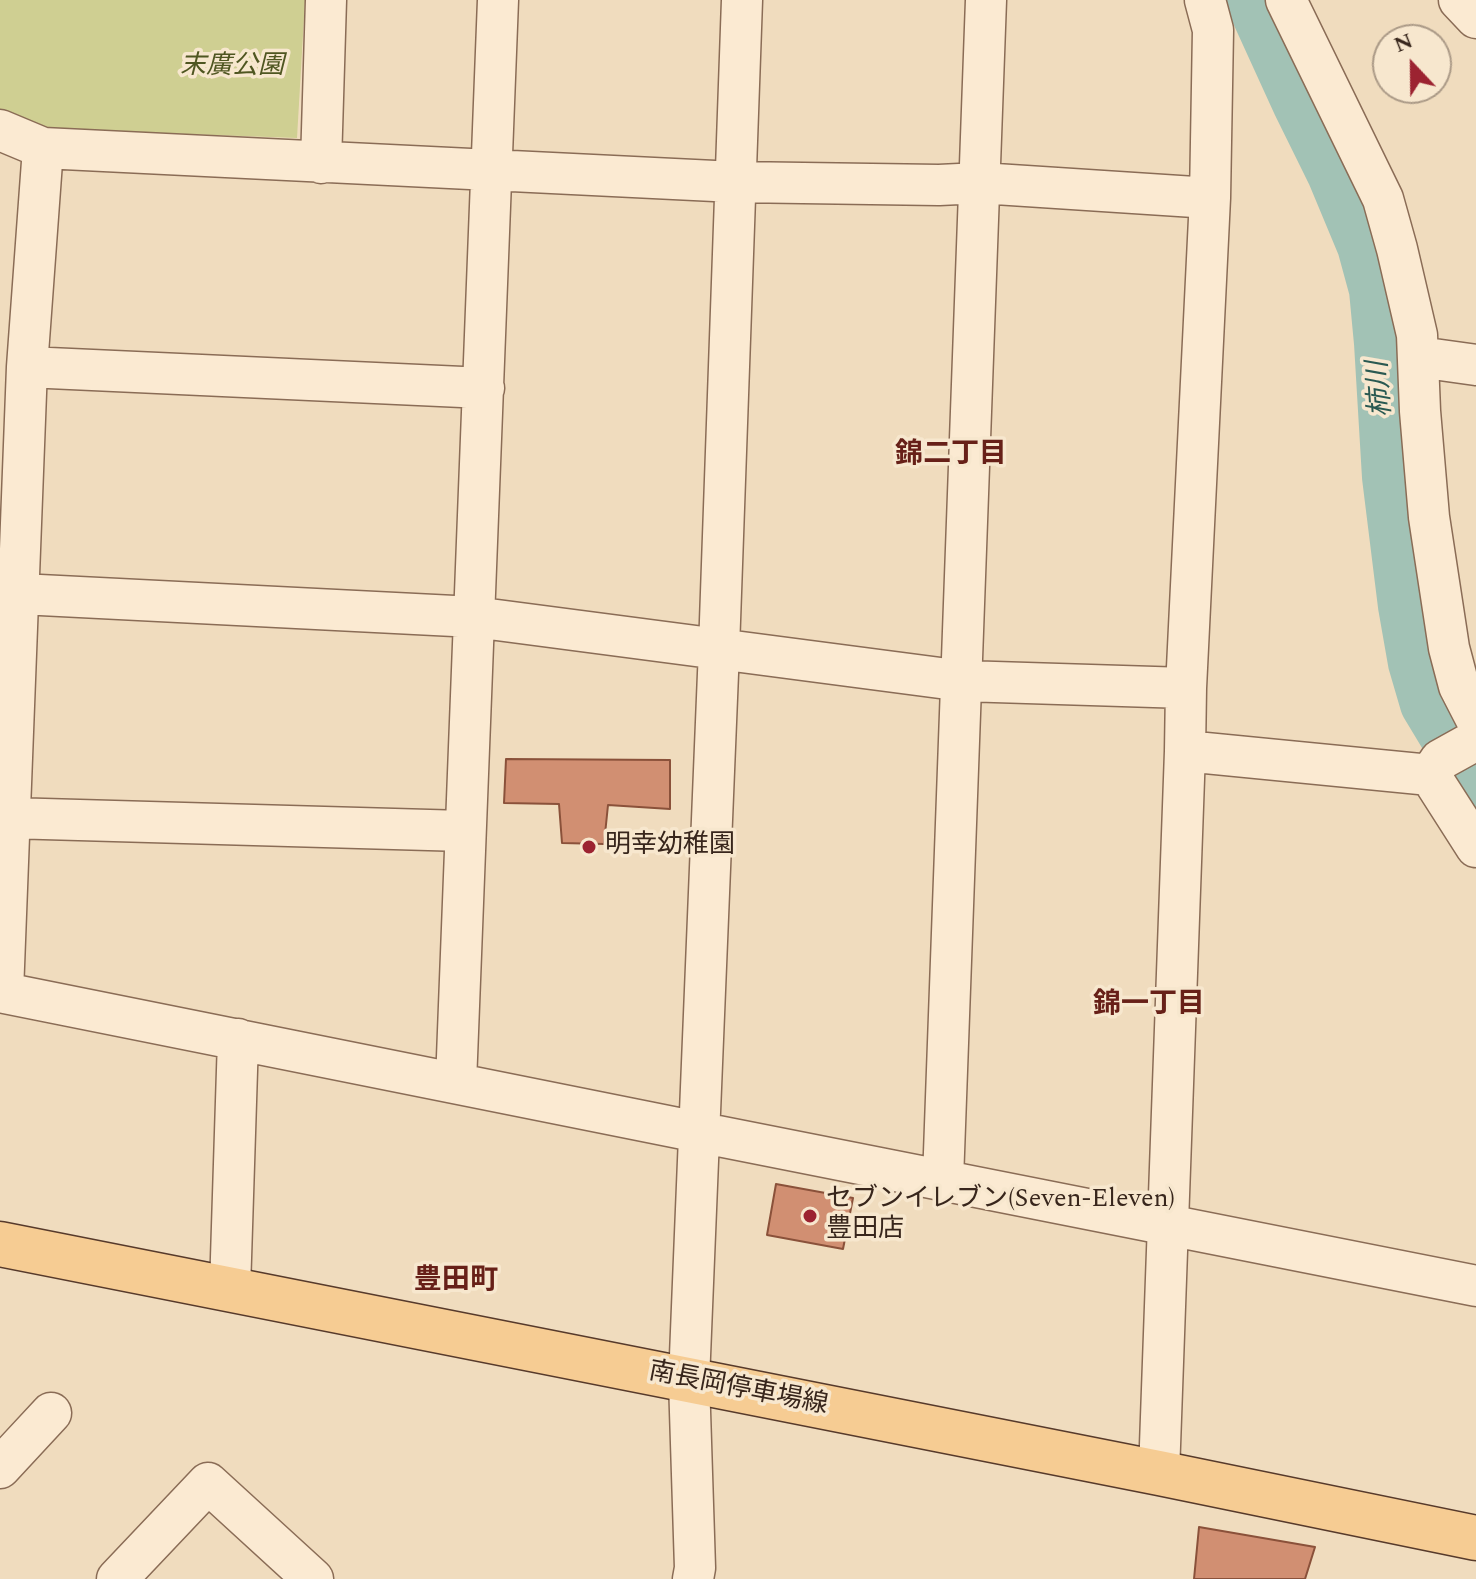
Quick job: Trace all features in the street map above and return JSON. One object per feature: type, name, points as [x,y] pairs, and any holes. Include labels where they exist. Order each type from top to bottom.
[{"type":"main road","name":"南長岡停車場線","points":[[0,1244],[1476,1538]]},
{"type":"street","points":[[321,163],[326,0]]},
{"type":"street","points":[[456,1083],[498,0]]},
{"type":"street","points":[[693,1579],[689,1380],[742,0]]},
{"type":"street","points":[[943,1180],[986,0]]},
{"type":"street","points":[[1159,1473],[1186,688],[1210,198],[1213,30],[1205,0]]},
{"type":"street","points":[[1185,751],[1435,768],[1476,733],[1449,648],[1429,517],[1419,357],[1411,306],[1383,199],[1286,0]]},
{"type":"street","points":[[1459,0],[1476,18]]},
{"type":"street","points":[[0,130],[43,148],[735,182],[980,183],[1210,198]]},
{"type":"street","points":[[43,148],[9,594],[9,818],[1,992],[1476,1286]]},
{"type":"street","points":[[1419,357],[1476,365]]},
{"type":"street","points":[[27,367],[484,388]]},
{"type":"street","points":[[9,594],[474,617],[963,681],[1186,688]]},
{"type":"street","points":[[1435,768],[1476,847]]},
{"type":"street","points":[[9,818],[464,831]]},
{"type":"street","points":[[230,1289],[238,1039]]},
{"type":"street","points":[[0,1468],[51,1413]]},
{"type":"street","points":[[117,1579],[208,1483],[313,1579]]},
{"type":"green space","name":"末廣公園","points":[[0,0],[305,0],[297,138],[47,129],[0,109]]},
{"type":"building","name":"明幸幼稚園","points":[[506,759],[670,760],[670,809],[608,805],[604,844],[562,843],[559,804],[504,803]]},
{"type":"building","name":"セブンイレブン(Seven-Eleven) 豊田店","points":[[776,1184],[853,1198],[843,1249],[767,1235]]},
{"type":"building","points":[[1199,1527],[1315,1547],[1305,1579],[1194,1579]]},
{"type":"waterway","name":"柿川","points":[[1251,0],[1333,174],[1363,246],[1375,290],[1388,477],[1414,663],[1426,704],[1476,787]]},
{"type":"place","name":"明幸幼稚園","points":[[589,847]]},
{"type":"place","name":"セブンイレブン(Seven-Eleven) 豊田店","points":[[810,1216]]},
{"type":"district","name":"錦二丁目","points":[[951,457]]},
{"type":"district","name":"錦一丁目","points":[[1149,1007]]},
{"type":"district","name":"豊田町","points":[[456,1283]]}]
